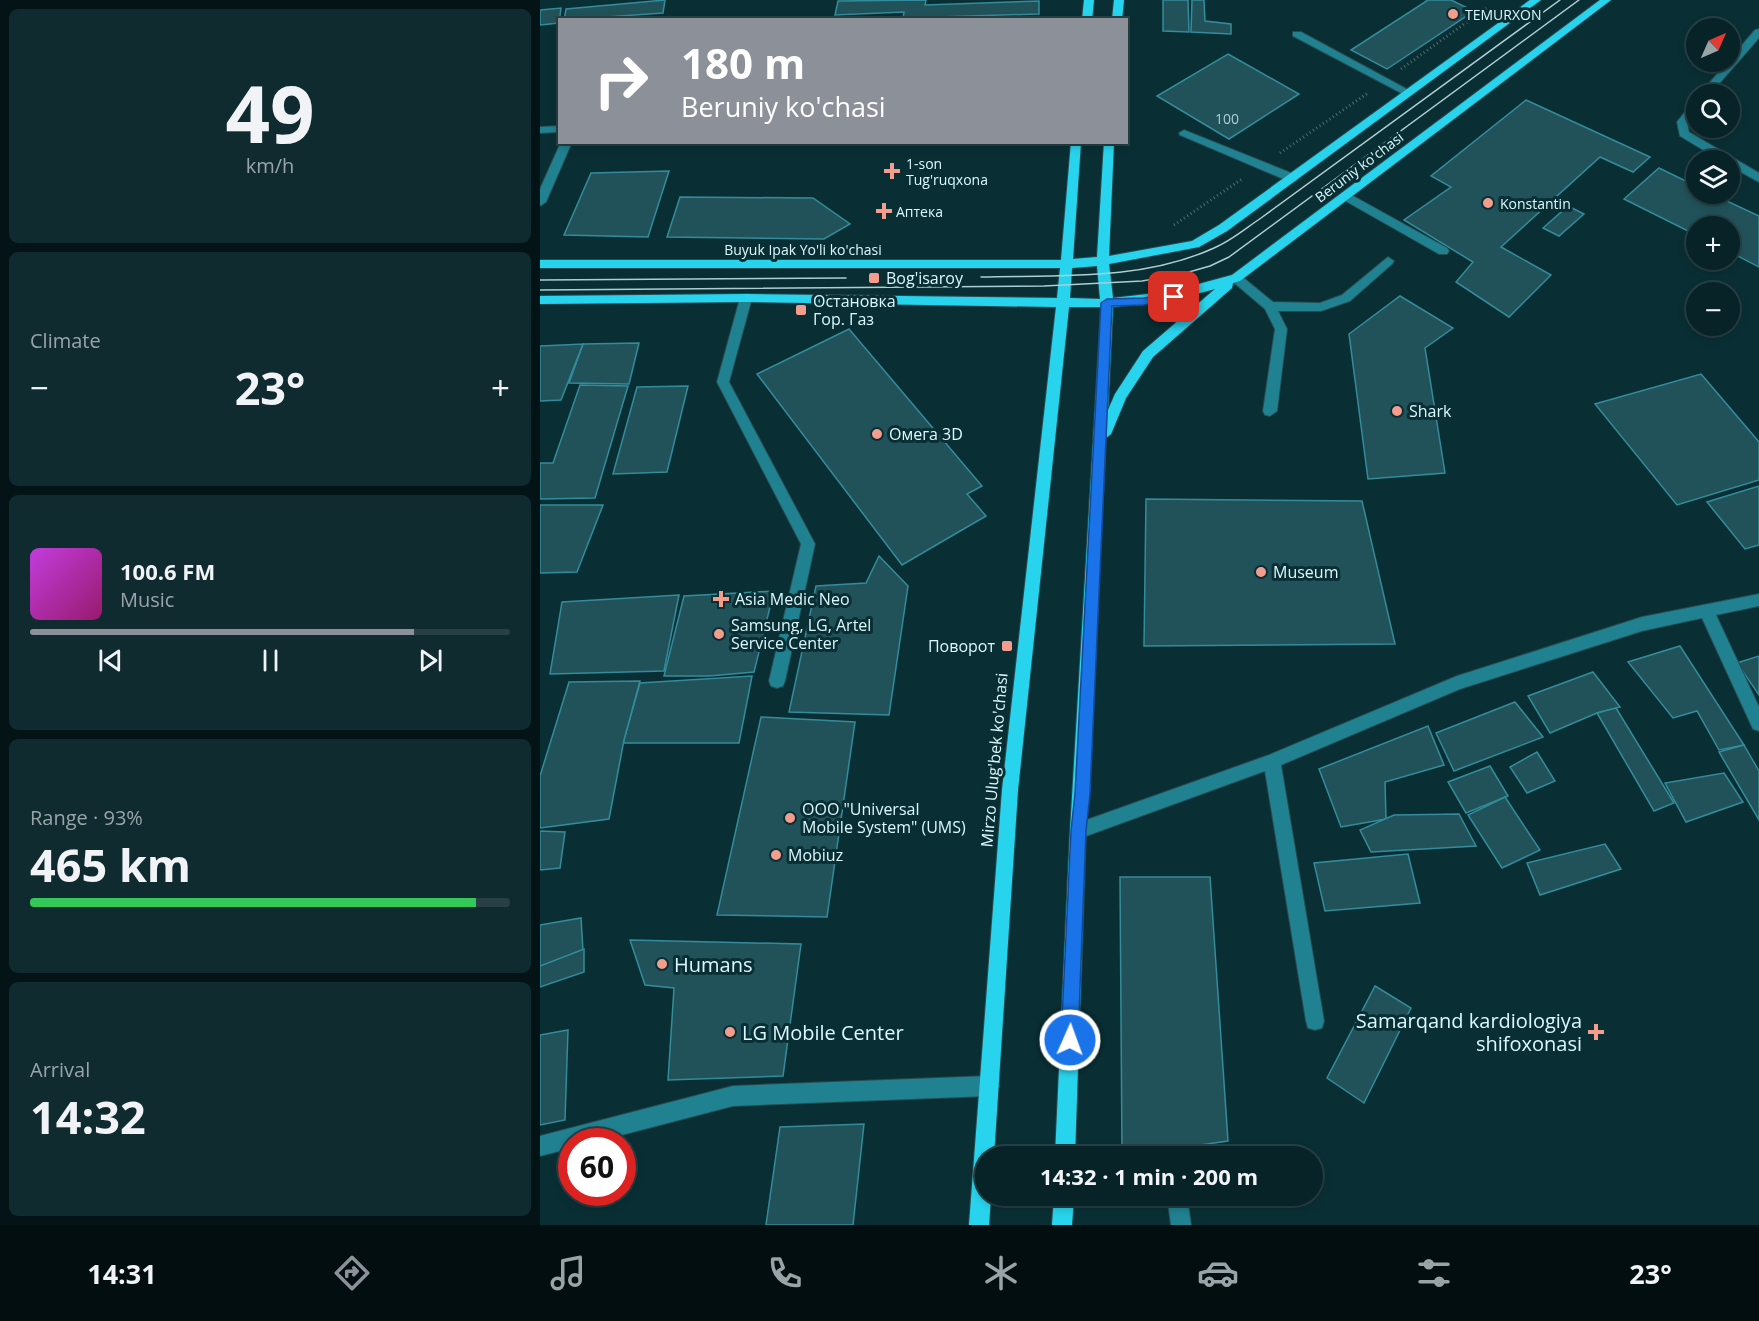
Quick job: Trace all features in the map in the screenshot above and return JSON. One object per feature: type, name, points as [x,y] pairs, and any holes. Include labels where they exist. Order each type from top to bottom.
[{"type":"main road","points":[[1087,18],[1089,0]]},
{"type":"main road","points":[[1117,18],[1119,0]]},
{"type":"main road","name":"Beruniy ko'chasi","points":[[1066,264],[1103,261],[1195,244],[1223,228],[1536,0]]},
{"type":"main road","name":"Beruniy ko'chasi","points":[[1063,301],[1144,302],[1208,289],[1236,278],[1606,0]]},
{"type":"main road","name":"Mirzo Ulug'bek ko'chasi","points":[[978,1225],[1010,790],[1063,301],[1076,144]]},
{"type":"main road","points":[[1065,1146],[1078,831],[1082,794],[1107,303],[1103,261],[1108,144]]},
{"type":"main road","name":"Buyuk Ipak Yo'li ko'chasi","points":[[540,264],[1066,264]]},
{"type":"main road","points":[[1100,442],[1120,397],[1148,354],[1236,278]]},
{"type":"main road","points":[[540,300],[746,298],[1063,301]]},
{"type":"main road","points":[[1062,1225],[1063,1206]]},
{"type":"street","points":[[1714,84],[1759,32]]},
{"type":"street","points":[[1297,34],[1409,93]]},
{"type":"street","points":[[1686,117],[1682,122],[1686,135]]},
{"type":"street","points":[[540,130],[558,129]]},
{"type":"street","points":[[1184,133],[1292,178]]},
{"type":"street","points":[[1691,138],[1710,150]]},
{"type":"street","points":[[540,202],[566,144]]},
{"type":"street","points":[[1740,168],[1759,178]]},
{"type":"street","points":[[1346,196],[1443,251]]},
{"type":"street","points":[[1270,306],[1321,307],[1346,298],[1388,261]]},
{"type":"street","points":[[1236,278],[1270,306],[1281,329],[1270,411]]},
{"type":"street","points":[[746,298],[723,382],[808,544],[777,681]]},
{"type":"street","points":[[1078,831],[1272,761],[1457,683],[1642,624],[1759,600]]},
{"type":"street","points":[[1706,610],[1759,724]]},
{"type":"street","points":[[1272,761],[1315,1021]]},
{"type":"street","points":[[540,1146],[734,1096],[989,1086]]},
{"type":"street","points":[[1179,1206],[1181,1225]]},
{"type":"path","points":[[1174,225],[1489,7]]},
{"type":"building","points":[[665,0],[663,13],[564,18],[566,9]]},
{"type":"building","points":[[926,0],[925,5],[1039,1],[1039,14],[903,18],[904,12],[835,15],[838,1]]},
{"type":"building","points":[[1163,0],[1188,0],[1189,32],[1163,31]]},
{"type":"building","points":[[1192,0],[1204,0],[1205,21],[1231,24],[1231,34],[1191,32]]},
{"type":"building","points":[[1428,0],[1451,0],[1474,11],[1387,69],[1351,50]]},
{"type":"building","points":[[561,8],[558,23],[540,25],[540,10]]},
{"type":"building","points":[[1228,54],[1299,94],[1229,139],[1157,96]]},
{"type":"building","name":"Konstantin","points":[[1526,100],[1650,157],[1633,172],[1600,157],[1501,247],[1551,275],[1509,317],[1456,282],[1473,262],[1404,220],[1451,187],[1431,176]]},
{"type":"building","points":[[1659,168],[1686,181],[1686,204],[1733,204],[1759,216],[1759,267],[1740,257],[1740,216],[1686,216],[1686,230],[1624,199]]},
{"type":"building","points":[[669,171],[648,237],[564,235],[591,173]]},
{"type":"building","points":[[680,197],[813,198],[850,224],[824,239],[667,237]]},
{"type":"building","points":[[1568,206],[1584,214],[1559,236],[1543,228]]},
{"type":"building","name":"Shark","points":[[1400,296],[1453,328],[1425,348],[1445,473],[1368,479],[1349,334]]},
{"type":"building","points":[[849,329],[982,486],[967,494],[986,516],[902,565],[757,374]]},
{"type":"building","points":[[639,343],[629,384],[569,383],[583,344]]},
{"type":"building","points":[[583,344],[561,400],[540,401],[540,346]]},
{"type":"building","points":[[1701,374],[1759,442],[1759,480],[1677,505],[1595,404]]},
{"type":"building","points":[[580,385],[628,386],[595,498],[540,499],[540,463],[553,463]]},
{"type":"building","points":[[688,386],[667,472],[613,474],[637,387]]},
{"type":"building","points":[[1759,486],[1759,545],[1745,549],[1707,502]]},
{"type":"building","name":"Museum","points":[[1146,499],[1362,501],[1395,644],[1144,646]]},
{"type":"building","points":[[540,505],[603,505],[577,572],[540,573]]},
{"type":"building","points":[[879,556],[908,586],[889,715],[789,712],[816,586],[866,583]]},
{"type":"building","name":"Samsung, LG, Artel Service Center","points":[[774,591],[754,672],[709,676],[664,676],[684,596]]},
{"type":"building","points":[[679,595],[664,671],[550,674],[562,602]]},
{"type":"building","points":[[1680,646],[1744,745],[1719,750],[1697,711],[1673,718],[1628,662]]},
{"type":"building","points":[[1759,656],[1759,695],[1737,663]]},
{"type":"building","points":[[1593,672],[1620,707],[1597,713],[1550,733],[1528,696]]},
{"type":"building","points":[[752,676],[739,743],[623,743],[640,683]]},
{"type":"building","points":[[640,681],[624,740],[609,819],[540,828],[540,776],[569,682]]},
{"type":"building","points":[[1515,702],[1543,737],[1454,771],[1436,733]]},
{"type":"building","points":[[1616,708],[1674,803],[1654,811],[1597,713]]},
{"type":"building","name":"ООО \"Universal Mobile System\" (UMS)","points":[[761,717],[855,722],[827,917],[717,915]]},
{"type":"building","points":[[1428,726],[1444,765],[1385,782],[1386,819],[1341,827],[1319,769]]},
{"type":"building","points":[[1744,745],[1759,771],[1759,820],[1719,752]]},
{"type":"building","points":[[1537,752],[1555,781],[1527,793],[1510,767]]},
{"type":"building","points":[[1490,766],[1508,796],[1466,813],[1448,782]]},
{"type":"building","points":[[1724,773],[1743,802],[1686,822],[1665,783]]},
{"type":"building","points":[[1505,797],[1540,850],[1502,868],[1468,815]]},
{"type":"building","points":[[1459,814],[1476,846],[1371,852],[1360,830],[1394,815]]},
{"type":"building","points":[[540,831],[565,832],[560,868],[540,870]]},
{"type":"building","points":[[1605,844],[1621,869],[1540,895],[1527,863]]},
{"type":"building","points":[[1408,854],[1420,903],[1325,911],[1314,863]]},
{"type":"building","points":[[1120,877],[1210,877],[1228,1141],[1193,1146],[1122,1146]]},
{"type":"building","points":[[581,918],[583,951],[540,967],[540,925]]},
{"type":"building","name":"LG Mobile Center","points":[[630,940],[801,944],[783,1076],[668,1080],[674,988],[645,985]]},
{"type":"building","points":[[584,949],[584,972],[540,987],[540,966]]},
{"type":"building","points":[[1375,986],[1411,1008],[1364,1103],[1327,1078]]},
{"type":"building","points":[[568,1030],[565,1120],[540,1125],[540,1035]]},
{"type":"building","points":[[864,1124],[853,1225],[766,1225],[780,1127]]},
{"type":"tram line","points":[[981,277],[1070,276],[1129,271],[1186,259],[1220,245],[1261,218],[1560,0]]},
{"type":"tram line","points":[[540,290],[1044,286],[1142,281],[1182,274],[1210,266],[1229,257],[1579,0]]},
{"type":"tram line","points":[[540,280],[846,278]]},
{"type":"place","name":"TEMURXON","points":[[1453,14]]},
{"type":"place","name":"1-son Tug'ruqxona","points":[[892,171]]},
{"type":"place","name":"Konstantin","points":[[1488,203]]},
{"type":"place","name":"Аптека","points":[[884,211]]},
{"type":"place","name":"Bog'isaroy","points":[[874,278]]},
{"type":"place","name":"Остановка Гор. Газ","points":[[801,310]]},
{"type":"place","name":"Shark","points":[[1397,411]]},
{"type":"place","name":"Омега 3D","points":[[877,434]]},
{"type":"place","name":"Museum","points":[[1261,572]]},
{"type":"place","name":"Asia Medic Neo","points":[[721,599]]},
{"type":"place","name":"Samsung, LG, Artel Service Center","points":[[719,634]]},
{"type":"place","name":"Поворот","points":[[1007,646]]},
{"type":"place","name":"ООО \"Universal Mobile System\" (UMS)","points":[[790,818]]},
{"type":"place","name":"Mobiuz","points":[[776,855]]},
{"type":"place","name":"Humans","points":[[662,964]]},
{"type":"place","name":"LG Mobile Center","points":[[730,1032]]},
{"type":"place","name":"Samarqand kardiologiya shifoxonasi","points":[[1596,1032]]},
{"type":"route","points":[[1070,1040],[1078,831],[1082,794],[1107,303],[1144,302],[1174,297]]}]
